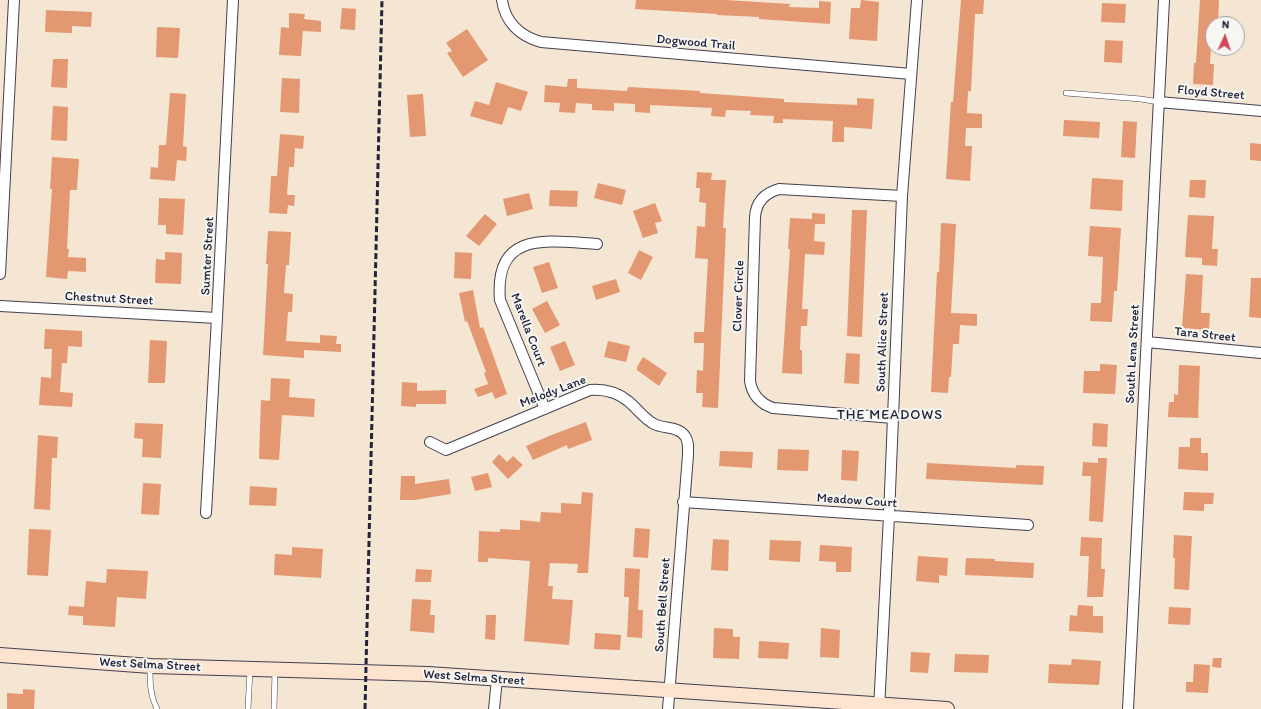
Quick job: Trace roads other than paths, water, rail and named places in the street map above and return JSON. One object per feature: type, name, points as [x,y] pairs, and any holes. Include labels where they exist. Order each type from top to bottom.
[{"type":"street","points":[[0,274],[14,0]]},
{"type":"street","name":"Sumter Street","points":[[206,513],[218,318],[233,0]]},
{"type":"street","name":"Dogwood Trail","points":[[502,0],[504,12],[512,25],[525,36],[541,42],[911,74]]},
{"type":"street","name":"South Alice Street","points":[[879,706],[889,516],[902,196],[917,0]]},
{"type":"street","name":"South Lena Street","points":[[1128,709],[1164,0]]},
{"type":"street","name":"Floyd Street","points":[[1159,102],[1261,111]]},
{"type":"street","name":"Clover Circle","points":[[893,418],[773,408],[762,403],[753,393],[750,380],[755,217],[760,201],[768,193],[778,189],[902,196]]},
{"type":"street","name":"Marella Court","points":[[545,409],[500,300],[499,286],[501,274],[511,255],[518,248],[529,243],[556,241],[597,244]]},
{"type":"street","name":"Chestnut Street","points":[[0,306],[218,318]]},
{"type":"street","name":"Tara Street","points":[[1147,342],[1261,354]]},
{"type":"street","name":"Melody Lane","points":[[430,442],[446,450],[590,390],[609,391],[628,401],[647,420],[656,425],[679,431],[685,435],[688,447],[683,502]]},
{"type":"street","name":"Meadow Court","points":[[683,502],[1028,525]]},
{"type":"street","name":"South Bell Street","points":[[668,709],[683,502]]},
{"type":"street","name":"West Selma Street","points":[[0,656],[150,666],[428,674],[879,706],[947,709]]},
{"type":"street","points":[[494,709],[497,679]]},
{"type":"lane","points":[[1066,93],[1141,99],[1159,102]]},
{"type":"lane","points":[[150,666],[150,686],[152,699],[157,709]]},
{"type":"lane","points":[[248,709],[250,669]]},
{"type":"lane","points":[[274,709],[275,670]]},
{"type":"railway","points":[[365,709],[382,0]]},
{"type":"district","name":"THE MEADOWS","points":[[890,415]]}]
